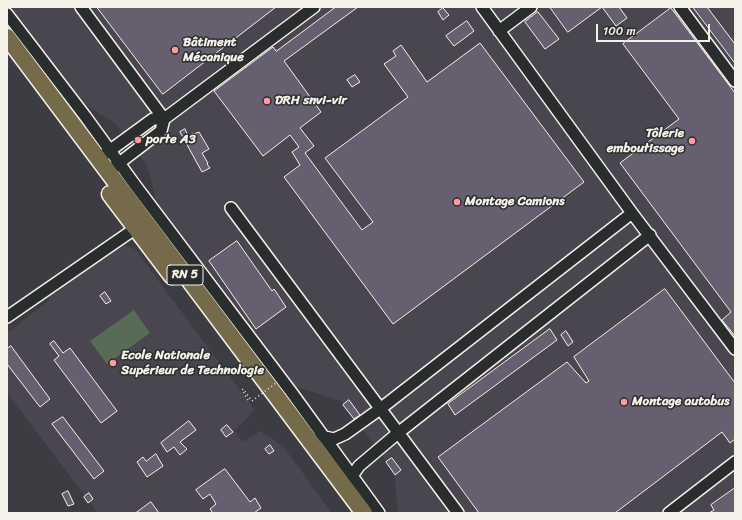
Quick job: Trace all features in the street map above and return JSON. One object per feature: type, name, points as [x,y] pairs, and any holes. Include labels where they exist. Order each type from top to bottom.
[{"type":"highway","name":"RN 5","points":[[7,36],[109,161],[357,510]]},
{"type":"highway","name":"RN 5","points":[[7,54],[136,228],[357,510]]},
{"type":"street","points":[[81,7],[164,119]]},
{"type":"street","points":[[109,161],[161,131],[164,119],[314,7]]},
{"type":"street","points":[[482,7],[632,213],[735,349]]},
{"type":"street","points":[[499,31],[531,7]]},
{"type":"street","points":[[680,7],[735,81]]},
{"type":"street","points":[[7,14],[85,116],[109,161],[324,437],[379,513]]},
{"type":"street","points":[[231,208],[458,513]]},
{"type":"street","points":[[297,425],[324,437],[334,439],[345,434],[380,409],[632,213]]},
{"type":"street","points":[[7,317],[136,228]]},
{"type":"street","points":[[357,510],[352,476],[359,466],[398,433],[650,235]]},
{"type":"street","points":[[669,513],[735,462]]},
{"type":"path","points":[[248,400],[242,390],[243,389],[252,401],[276,383]]},
{"type":"shaded area","points":[[10,7],[735,7],[735,513],[398,513],[394,471],[341,401],[294,386],[159,210],[147,166],[116,124],[81,102]]},
{"type":"shaded area","name":"Ecole Nationale Supérieur de Technologie","points":[[124,245],[135,249],[254,409],[244,422],[234,430],[242,442],[260,431],[283,446],[332,513],[98,513],[7,393],[7,333],[50,300],[48,297]]},
{"type":"green space","points":[[134,310],[150,333],[107,364],[90,341]]},
{"type":"building","name":"Bâtiment Mécanique","points":[[97,7],[276,7],[163,94]]},
{"type":"building","name":"Montage Camions","points":[[336,7],[358,7],[284,61],[321,112],[300,128],[314,146],[305,153],[362,230],[373,222],[325,158],[408,97],[384,64],[396,56],[393,51],[401,45],[427,82],[480,43],[584,182],[393,324],[284,177],[300,165],[292,152],[299,147],[290,135],[263,156],[214,91],[273,47],[276,51]]},
{"type":"building","points":[[550,7],[602,7],[568,32]]},
{"type":"building","points":[[602,7],[619,7],[627,18],[616,26]]},
{"type":"building","points":[[693,7],[707,7],[735,44],[735,63]]},
{"type":"building","points":[[443,8],[449,15],[443,20],[438,12]]},
{"type":"building","name":"Tôlerie emboutissage","points":[[671,8],[735,93],[735,336],[722,320],[731,312],[620,163],[679,119],[623,44]]},
{"type":"building","points":[[538,12],[559,39],[545,49],[525,22]]},
{"type":"building","points":[[467,21],[474,31],[454,46],[446,36]]},
{"type":"building","points":[[355,75],[360,82],[352,87],[347,80]]},
{"type":"building","points":[[185,129],[188,136],[199,132],[209,149],[202,153],[210,168],[202,172],[180,132]]},
{"type":"building","points":[[237,241],[272,291],[274,289],[286,307],[256,329],[209,261]]},
{"type":"building","name":"Montage autobus","points":[[665,289],[735,383],[735,439],[730,443],[722,432],[615,513],[479,513],[438,457],[567,362],[586,383],[589,381],[574,357]]},
{"type":"building","points":[[105,292],[111,301],[106,304],[100,296]]},
{"type":"building","points":[[550,329],[557,340],[455,415],[448,404]]},
{"type":"building","points":[[566,331],[573,342],[568,346],[561,335]]},
{"type":"building","points":[[54,341],[63,353],[70,348],[117,411],[101,423],[54,360],[59,356],[50,344]]},
{"type":"building","points":[[11,346],[50,399],[40,407],[7,364],[7,349]]},
{"type":"building","points":[[349,400],[360,415],[354,419],[343,405]]},
{"type":"building","points":[[63,417],[104,471],[94,479],[52,424]]},
{"type":"building","points":[[189,421],[196,430],[180,442],[187,449],[180,455],[174,447],[167,452],[161,443]]},
{"type":"building","points":[[227,425],[233,432],[226,437],[221,430]]},
{"type":"building","points":[[270,445],[274,451],[269,454],[265,449]]},
{"type":"building","points":[[156,454],[163,466],[147,477],[137,462],[143,457],[146,461]]},
{"type":"building","points":[[392,458],[401,470],[395,475],[386,462]]},
{"type":"building","points":[[225,469],[250,502],[255,498],[261,508],[254,513],[213,513],[210,509],[216,504],[210,494],[203,499],[196,490]]},
{"type":"building","points":[[735,488],[735,513],[709,513],[714,510],[711,505]]},
{"type":"building","points":[[68,491],[74,504],[68,506],[62,494]]},
{"type":"building","points":[[89,493],[93,499],[88,503],[84,497]]},
{"type":"building","points":[[151,502],[159,513],[136,513]]},
{"type":"place","name":"Bâtiment Mécanique","points":[[175,50]]},
{"type":"place","name":"DRH snvi-vir","points":[[267,101]]},
{"type":"place","name":"porte A3","points":[[138,140]]},
{"type":"place","name":"Tôlerie emboutissage","points":[[692,141]]},
{"type":"place","name":"Montage Camions","points":[[457,202]]},
{"type":"place","name":"Ecole Nationale Supérieur de Technologie","points":[[113,363]]},
{"type":"place","name":"Montage autobus","points":[[624,402]]}]
